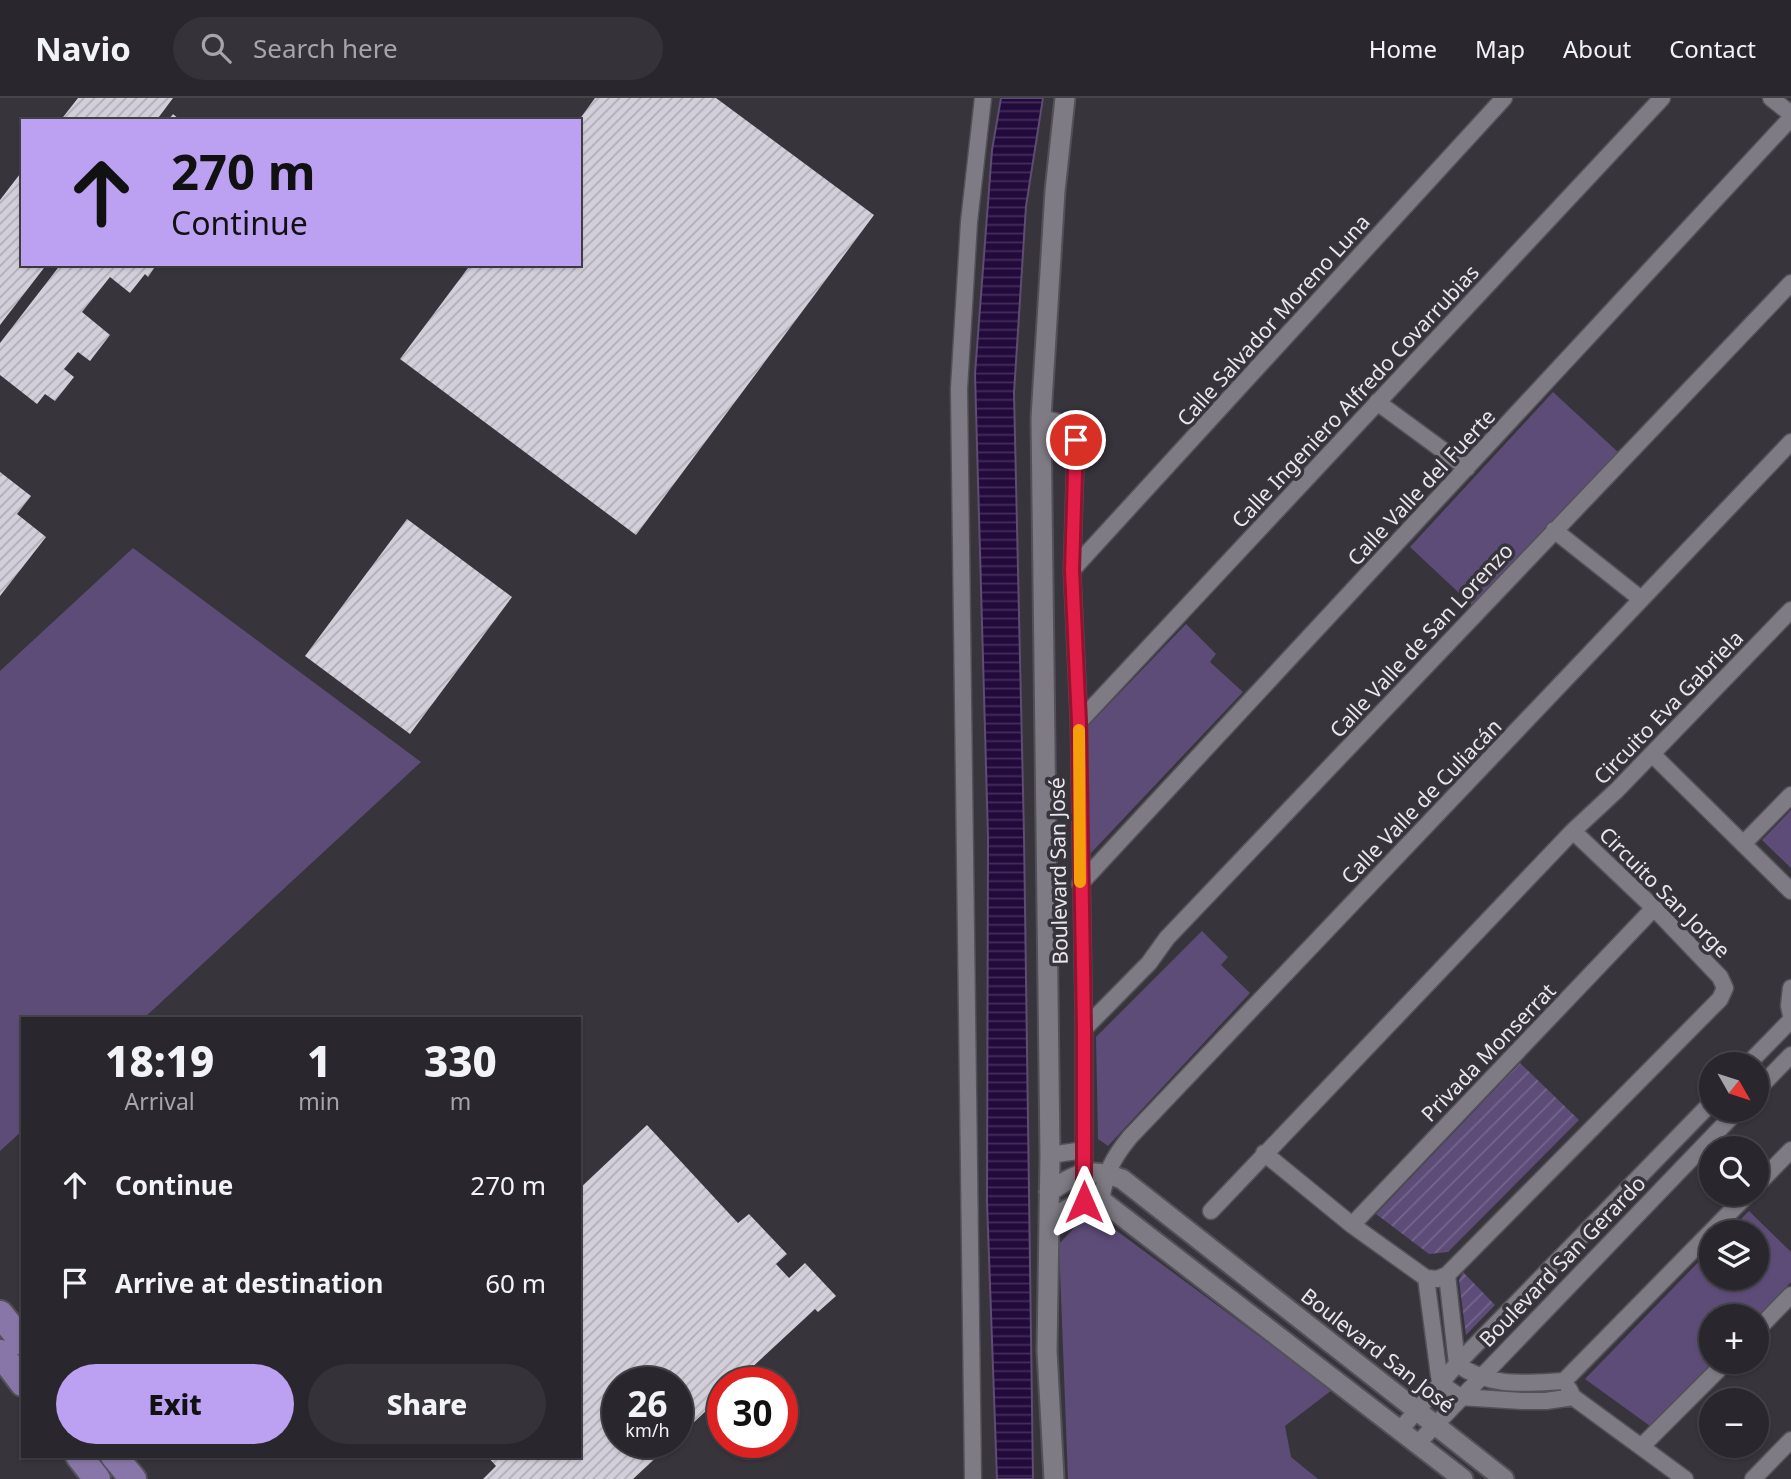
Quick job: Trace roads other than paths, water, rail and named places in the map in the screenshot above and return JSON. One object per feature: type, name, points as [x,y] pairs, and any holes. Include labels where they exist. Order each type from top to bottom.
[{"type":"highway","points":[[0,1314],[21,1340]]},
{"type":"highway","points":[[0,1353],[21,1380]]},
{"type":"highway","points":[[81,1458],[97,1479]]},
{"type":"highway","points":[[116,1458],[133,1479]]},
{"type":"street","points":[[973,1479],[960,389],[969,222],[983,98]]},
{"type":"street","points":[[1054,1479],[1046,1351],[1050,1156],[1041,418],[1055,191],[1065,98]]},
{"type":"street","name":"Calle Salvador Moreno Luna","points":[[1072,570],[1504,98]]},
{"type":"street","name":"Calle Ingeniero Alfredo Covarrubias","points":[[1079,722],[1662,98]]},
{"type":"street","points":[[1771,98],[1791,116]]},
{"type":"street","name":"Calle Valle del Fuerte","points":[[1080,884],[1791,116]]},
{"type":"street","name":"Calle Valle de San Lorenzo","points":[[1084,1029],[1149,963],[1167,938],[1791,283]]},
{"type":"street","points":[[1377,402],[1467,468]]},
{"type":"street","name":"Boulevard San José","points":[[1041,418],[1064,423],[1073,430],[1076,440],[1072,570],[1079,722],[1084,1173],[1092,1201]]},
{"type":"street","name":"Calle Valle de Culiacán","points":[[1092,1201],[1116,1154],[1130,1137],[1791,442]]},
{"type":"street","points":[[1554,530],[1642,599]]},
{"type":"street","name":"Circuito Eva Gabriela","points":[[1573,831],[1652,754],[1791,610]]},
{"type":"street","points":[[1652,754],[1791,891]]},
{"type":"street","points":[[1743,844],[1791,795]]},
{"type":"street","name":"Circuito San Jorge","points":[[1211,1210],[1573,831],[1654,908],[1720,977],[1725,984],[1723,993],[1447,1275]]},
{"type":"street","name":"Privada Monserrat","points":[[1352,1225],[1654,908]]},
{"type":"street","points":[[1759,1052],[1791,1017],[1791,988]]},
{"type":"street","points":[[1769,1078],[1791,1055]]},
{"type":"street","name":"Boulevard San Gerardo","points":[[1399,1430],[1457,1364],[1699,1115]]},
{"type":"street","name":"Boulevard San Gerardo","points":[[1418,1443],[1726,1122]]},
{"type":"street","points":[[1050,1156],[1084,1150]]},
{"type":"street","points":[[1769,1173],[1791,1150]]},
{"type":"street","points":[[1264,1153],[1352,1225],[1426,1279],[1447,1275],[1457,1364],[1479,1378],[1497,1382],[1564,1381],[1736,1206]]},
{"type":"street","points":[[1049,1192],[1066,1180],[1084,1173],[1106,1172]]},
{"type":"street","name":"Boulevard San José","points":[[1106,1172],[1122,1179],[1504,1479]]},
{"type":"street","points":[[1049,1221],[1066,1209],[1092,1201],[1463,1479]]},
{"type":"street","points":[[1426,1279],[1440,1383],[1460,1397],[1522,1401],[1573,1397]]},
{"type":"street","points":[[1769,1318],[1791,1295]]},
{"type":"street","points":[[1432,1323],[1452,1320]]},
{"type":"street","points":[[1642,1446],[1714,1374]]},
{"type":"street","points":[[1564,1381],[1573,1397],[1685,1479]]},
{"type":"street","points":[[1522,1401],[1524,1383]]},
{"type":"street","points":[[1754,1479],[1791,1440]]}]
